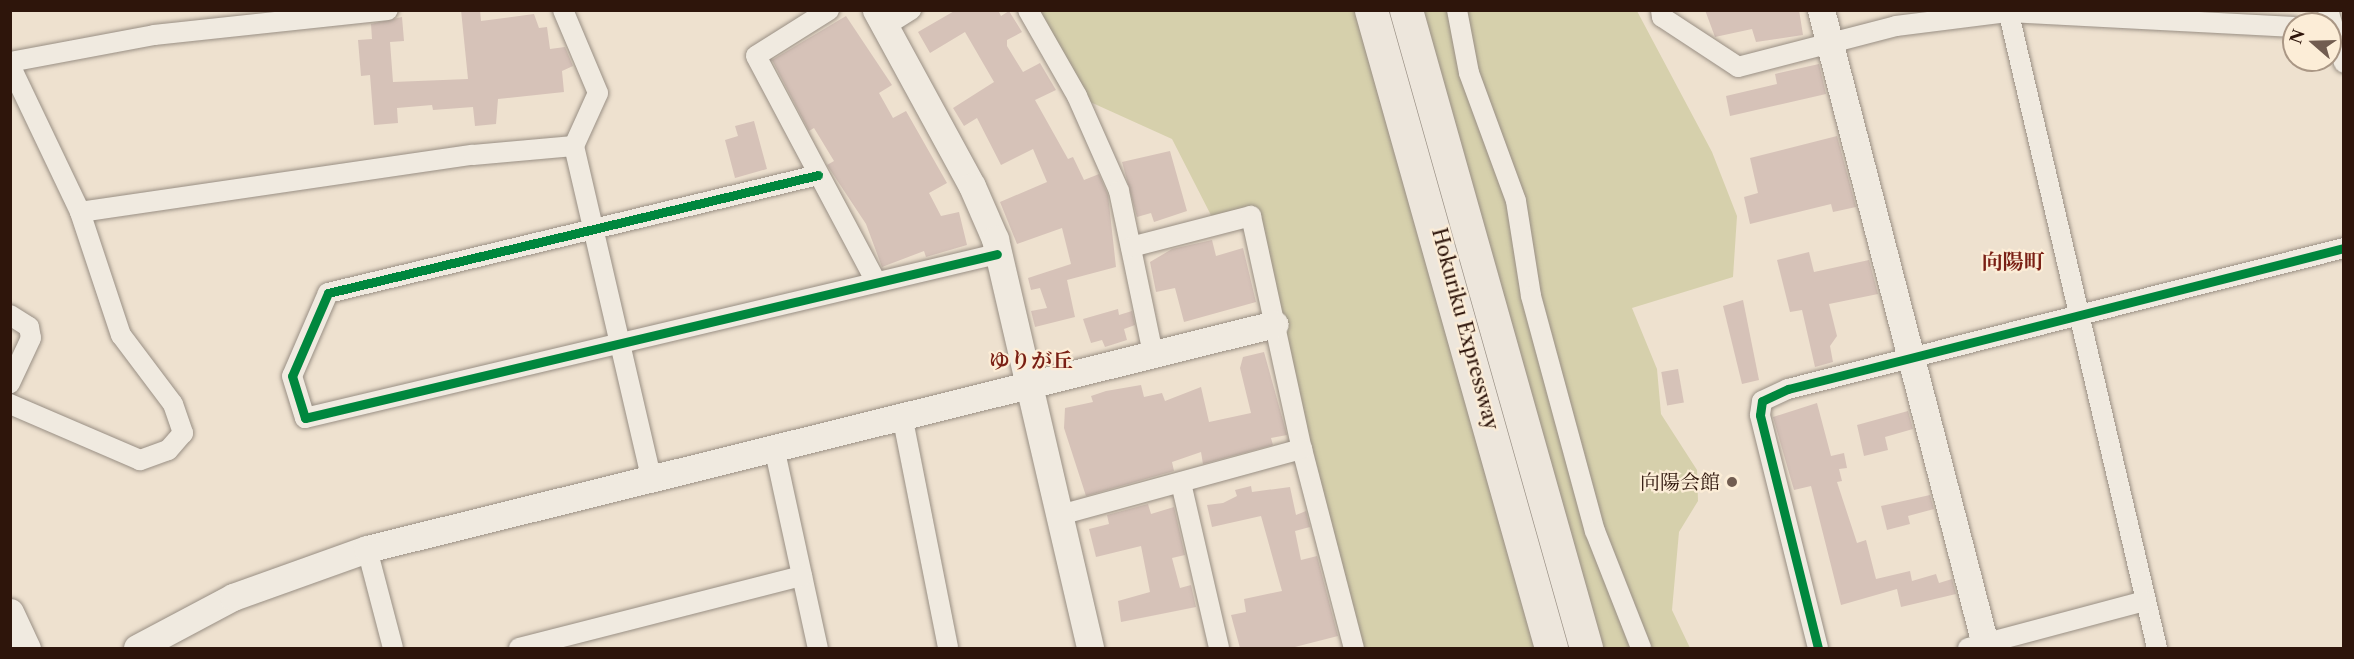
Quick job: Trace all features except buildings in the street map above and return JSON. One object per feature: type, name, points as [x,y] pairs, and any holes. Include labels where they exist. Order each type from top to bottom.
[{"type":"highway","name":"Hokuriku Expressway","points":[[1371,10],[1551,648]]},
{"type":"highway","name":"Hokuriku Expressway","points":[[1406,10],[1586,648]]},
{"type":"street","points":[[10,404],[140,460],[168,450],[183,433],[173,404],[121,335],[80,212],[10,64],[154,35],[388,10]]},
{"type":"street","points":[[563,10],[598,93],[574,146],[651,477]]},
{"type":"street","points":[[829,10],[756,56],[876,282]]},
{"type":"street","points":[[910,10],[881,18],[972,186],[997,254],[1032,384],[1090,648]]},
{"type":"street","points":[[1028,10],[1077,96],[1119,191],[1153,354]]},
{"type":"street","points":[[1457,10],[1469,73],[1516,201],[1531,296],[1595,531],[1641,648]]},
{"type":"street","points":[[1661,10],[1662,17],[1738,67],[1896,26],[2008,11],[2282,26]]},
{"type":"street","points":[[1821,10],[1914,356],[1979,647],[2145,601]]},
{"type":"street","points":[[2008,11],[2157,648]]},
{"type":"street","points":[[80,212],[473,154],[574,146]]},
{"type":"street","points":[[818,175],[328,294],[292,376],[305,418],[997,254]]},
{"type":"street","points":[[1131,247],[1251,216],[1302,449],[1354,648]]},
{"type":"street","points":[[1818,648],[1760,415],[1762,401],[1914,356],[2078,317],[2343,248]]},
{"type":"street","points":[[10,315],[29,327],[31,338],[10,383]]},
{"type":"street","points":[[137,648],[233,597],[368,549],[1275,324]]},
{"type":"street","points":[[902,415],[948,648]]},
{"type":"street","points":[[774,447],[818,648]]},
{"type":"street","points":[[1060,515],[1302,449]]},
{"type":"street","points":[[1181,483],[1219,648]]},
{"type":"street","points":[[368,549],[393,648]]},
{"type":"street","points":[[519,648],[802,576]]},
{"type":"street","points":[[10,612],[27,648]]},
{"type":"shaded area","points":[[1028,11],[1637,11],[1712,152],[1737,216],[1733,277],[1632,308],[1657,369],[1661,414],[1697,470],[1698,501],[1679,532],[1672,610],[1690,648],[1354,648],[1251,217],[1216,225],[1172,139],[1077,96]]},
{"type":"cycle path","points":[[818,175],[328,293],[292,376],[305,418],[997,254]]},
{"type":"cycle path","points":[[1818,648],[1760,415],[1762,401],[1788,389],[2344,248]]},
{"type":"place","name":"向陽会館","points":[[1732,482]]},
{"type":"district","name":"向陽町","points":[[2013,262]]},
{"type":"district","name":"ゆりが丘","points":[[1031,361]]}]
